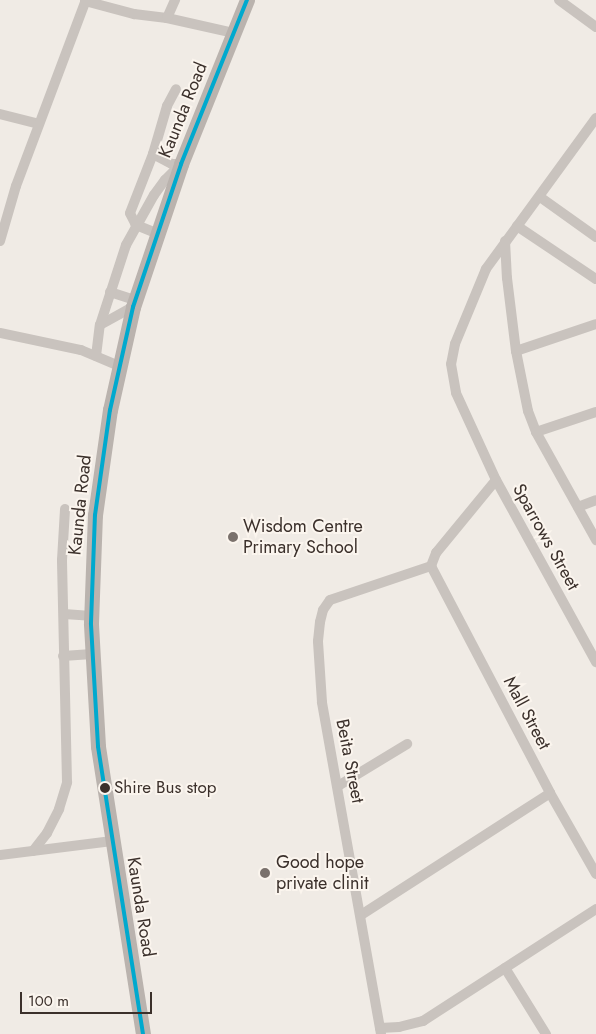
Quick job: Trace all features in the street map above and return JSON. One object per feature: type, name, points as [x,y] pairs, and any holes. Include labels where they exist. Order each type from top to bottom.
[{"type":"main road","name":"Kaunda Road","points":[[143,1034],[98,746],[91,616],[95,515],[110,410],[134,303],[156,233],[181,164],[247,0]]},
{"type":"street","points":[[167,18],[175,0]]},
{"type":"street","points":[[559,0],[596,27]]},
{"type":"street","points":[[0,241],[8,210],[86,1],[134,14],[167,18],[234,33]]},
{"type":"street","points":[[156,233],[136,225],[130,212],[152,154],[167,106],[176,89]]},
{"type":"street","points":[[0,114],[39,124]]},
{"type":"street","name":"Sparrows Street","points":[[596,118],[592,131],[505,241],[486,269],[455,344],[451,364],[456,393],[496,480],[596,662]]},
{"type":"street","points":[[152,154],[172,164],[181,164]]},
{"type":"street","points":[[96,356],[100,325],[126,245],[164,180],[181,164]]},
{"type":"street","points":[[540,197],[596,237]]},
{"type":"street","points":[[517,226],[596,279]]},
{"type":"street","points":[[505,241],[507,278],[522,389],[536,432],[596,540]]},
{"type":"street","points":[[110,292],[134,303]]},
{"type":"street","points":[[100,325],[134,303]]},
{"type":"street","points":[[516,351],[596,324]]},
{"type":"street","points":[[0,333],[66,346],[119,366]]},
{"type":"street","points":[[536,432],[596,412]]},
{"type":"street","points":[[431,566],[436,553],[496,480]]},
{"type":"street","points":[[578,507],[596,500]]},
{"type":"street","points":[[33,851],[59,809],[67,782],[68,745],[63,656],[62,560],[65,509]]},
{"type":"street","name":"Beita Street","points":[[380,1031],[322,702],[318,640],[323,610],[330,600],[431,566]]},
{"type":"street","name":"Mall Street","points":[[431,566],[550,792],[596,874]]},
{"type":"street","points":[[64,614],[91,616]]},
{"type":"street","points":[[63,656],[92,654]]},
{"type":"street","points":[[338,786],[407,744]]},
{"type":"street","points":[[361,915],[550,792]]},
{"type":"street","points":[[0,855],[112,841]]},
{"type":"street","points":[[380,1031],[423,1021],[596,909]]},
{"type":"street","points":[[504,968],[546,1034]]},
{"type":"transit line","points":[[143,1034],[98,746],[91,623],[95,515],[110,410],[133,307],[181,164],[247,0]]},
{"type":"place","name":"Wisdom Centre Primary School","points":[[233,537]]},
{"type":"place","name":"Shire Bus stop","points":[[105,788]]},
{"type":"place","name":"Good hope private clinit","points":[[265,873]]}]
